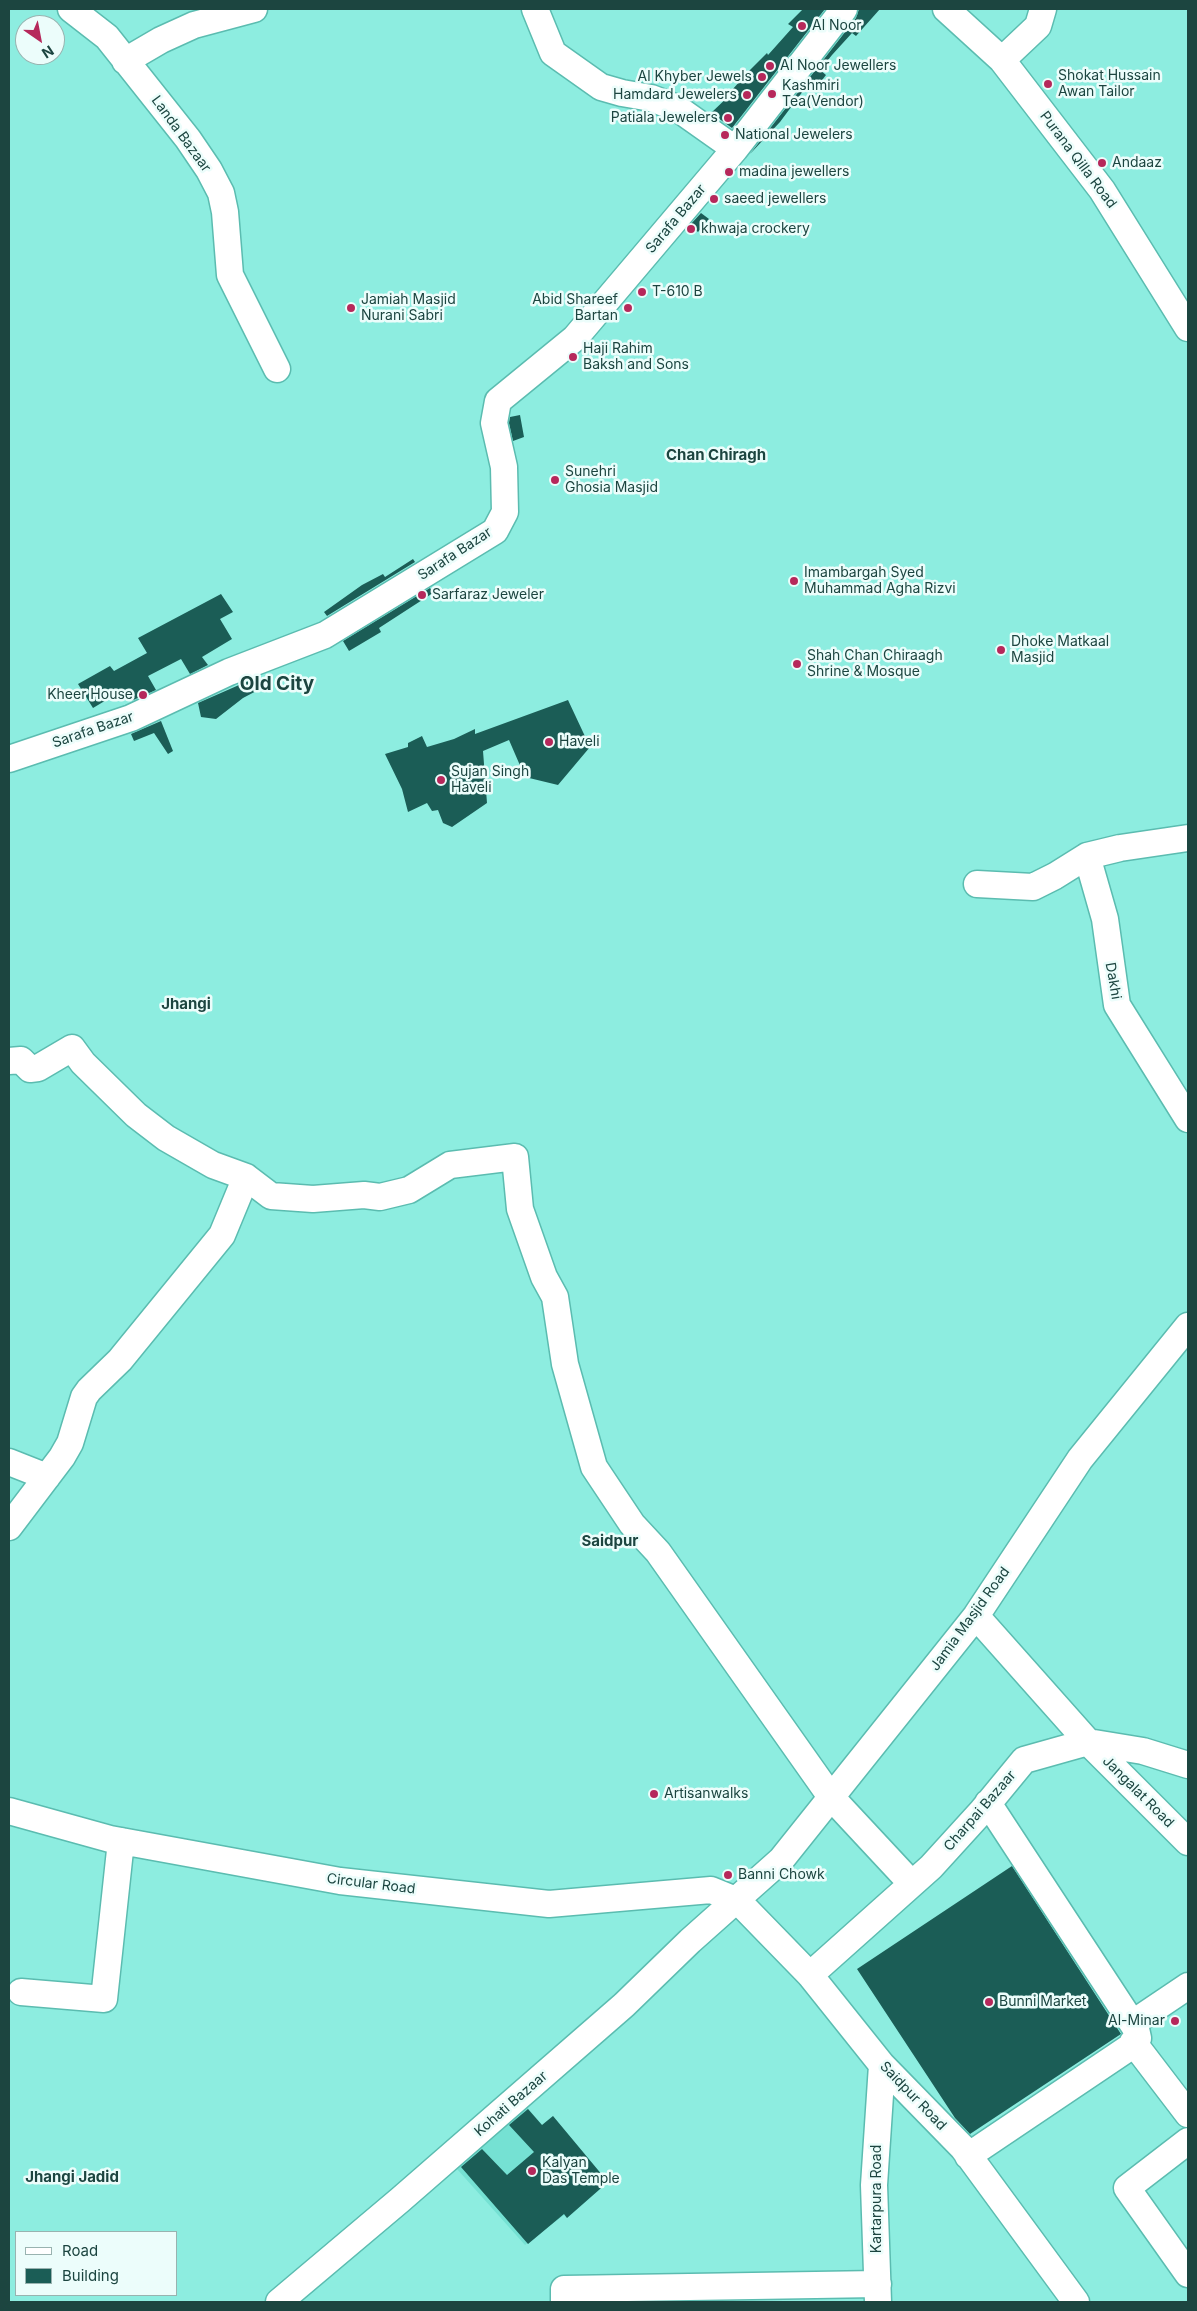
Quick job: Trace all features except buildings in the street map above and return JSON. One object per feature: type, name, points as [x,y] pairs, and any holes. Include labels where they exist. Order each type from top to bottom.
[{"type":"street","name":"Landa Bazaar","points":[[71,9],[106,38],[188,139],[209,170],[221,193],[225,212],[230,275],[276,369]]},
{"type":"street","points":[[125,61],[161,40],[194,25],[254,9]]},
{"type":"street","points":[[535,9],[552,53],[601,87],[651,98],[677,108],[735,149]]},
{"type":"street","name":"Sarafa Bazar","points":[[9,759],[131,718],[229,672],[325,634],[494,531],[505,512],[504,467],[494,423],[498,401],[575,338],[735,149],[844,9]]},
{"type":"street","name":"Purana Qilla Road","points":[[946,9],[1002,60],[1110,202],[1188,328]]},
{"type":"street","points":[[1002,60],[1038,26],[1043,9]]},
{"type":"street","points":[[977,884],[1033,887],[1087,856],[1184,839]]},
{"type":"street","name":"Dakhi","points":[[1087,856],[1105,919],[1117,1005],[1188,1119]]},
{"type":"street","points":[[9,1061],[21,1060],[30,1069],[38,1068],[72,1048],[83,1063],[136,1115],[166,1138],[213,1165],[246,1178],[270,1196],[313,1199],[364,1195],[380,1196],[409,1190],[450,1165],[515,1157],[520,1209],[544,1277],[555,1297],[565,1364],[594,1467],[632,1524],[658,1552],[831,1797],[912,1884]]},
{"type":"street","points":[[9,1527],[69,1446],[84,1397],[95,1383],[120,1360],[222,1235],[246,1178]]},
{"type":"street","name":"Jamia Masjid Road","points":[[738,1901],[781,1860],[976,1616],[1080,1459],[1188,1326]]},
{"type":"street","points":[[9,1462],[47,1477]]},
{"type":"street","name":"Jangalat Road","points":[[976,1616],[1088,1742],[1188,1842]]},
{"type":"street","name":"Charpai Bazaar","points":[[810,1975],[930,1867],[985,1807],[1024,1760],[1088,1742],[1143,1751],[1188,1765]]},
{"type":"street","points":[[985,1807],[1188,2114]]},
{"type":"street","points":[[965,2152],[1129,2036],[985,1807]]},
{"type":"street","name":"Circular Road","points":[[9,1811],[121,1841],[340,1882],[549,1904],[711,1890],[738,1901]]},
{"type":"street","points":[[16,1987],[104,1999],[121,1841]]},
{"type":"street","name":"Saidpur Road","points":[[738,1901],[810,1975],[882,2065],[965,2152],[1076,2302]]},
{"type":"street","name":"Kohati Bazaar","points":[[279,2302],[400,2200],[617,2011],[690,1942],[738,1901]]},
{"type":"street","points":[[965,2152],[1133,2033],[1188,1986]]},
{"type":"street","name":"Kartarpura Road","points":[[878,2293],[874,2185],[882,2065]]},
{"type":"street","points":[[1188,2141],[1127,2188],[1188,2274]]},
{"type":"street","points":[[564,2302],[564,2289],[734,2294],[878,2293]]},
{"type":"shaded area","points":[[518,2097],[542,2125],[553,2116],[608,2182],[567,2218],[564,2215],[525,2245],[448,2159]]},
{"type":"place","name":"Al Noor","points":[[802,26]]},
{"type":"place","name":"Al Noor Jewellers","points":[[770,66]]},
{"type":"place","name":"Al Khyber Jewels","points":[[762,77]]},
{"type":"place","name":"Shokat Hussain Awan Tailor","points":[[1048,84]]},
{"type":"place","name":"Kashmiri Tea(Vendor)","points":[[772,94]]},
{"type":"place","name":"Hamdard Jewelers","points":[[747,95]]},
{"type":"place","name":"Patiala Jewelers","points":[[728,118]]},
{"type":"place","name":"National Jewelers","points":[[725,135]]},
{"type":"place","name":"Andaaz","points":[[1102,163]]},
{"type":"place","name":"madina jewellers","points":[[729,172]]},
{"type":"place","name":"saeed jewellers","points":[[714,199]]},
{"type":"place","name":"khwaja crockery","points":[[691,229]]},
{"type":"place","name":"T-610 B","points":[[642,292]]},
{"type":"place","name":"Jamiah Masjid Nurani Sabri","points":[[351,308]]},
{"type":"place","name":"Abid Shareef Bartan","points":[[628,308]]},
{"type":"place","name":"Haji Rahim Baksh and Sons","points":[[573,357]]},
{"type":"place","name":"Sunehri Ghosia Masjid","points":[[555,480]]},
{"type":"place","name":"Imambargah Syed Muhammad Agha Rizvi","points":[[794,581]]},
{"type":"place","name":"Sarfaraz Jeweler","points":[[422,595]]},
{"type":"place","name":"Dhoke Matkaal Masjid","points":[[1001,650]]},
{"type":"place","name":"Shah Chan Chiraagh Shrine & Mosque","points":[[797,664]]},
{"type":"place","name":"Kheer House","points":[[143,695]]},
{"type":"place","name":"Haveli","points":[[549,742]]},
{"type":"place","name":"Sujan Singh Haveli","points":[[441,780]]},
{"type":"place","name":"Artisanwalks","points":[[654,1794]]},
{"type":"place","name":"Banni Chowk","points":[[728,1875]]},
{"type":"place","name":"Bunni Market","points":[[989,2002]]},
{"type":"place","name":"Al-Minar","points":[[1175,2021]]},
{"type":"place","name":"Kalyan Das Temple","points":[[532,2171]]},
{"type":"district","name":"Chan Chiragh","points":[[716,455]]},
{"type":"district","name":"Old City","points":[[277,684]]},
{"type":"district","name":"Jhangi","points":[[186,1004]]},
{"type":"district","name":"Saidpur","points":[[610,1541]]},
{"type":"district","name":"Jhangi Jadid","points":[[72,2177]]}]
